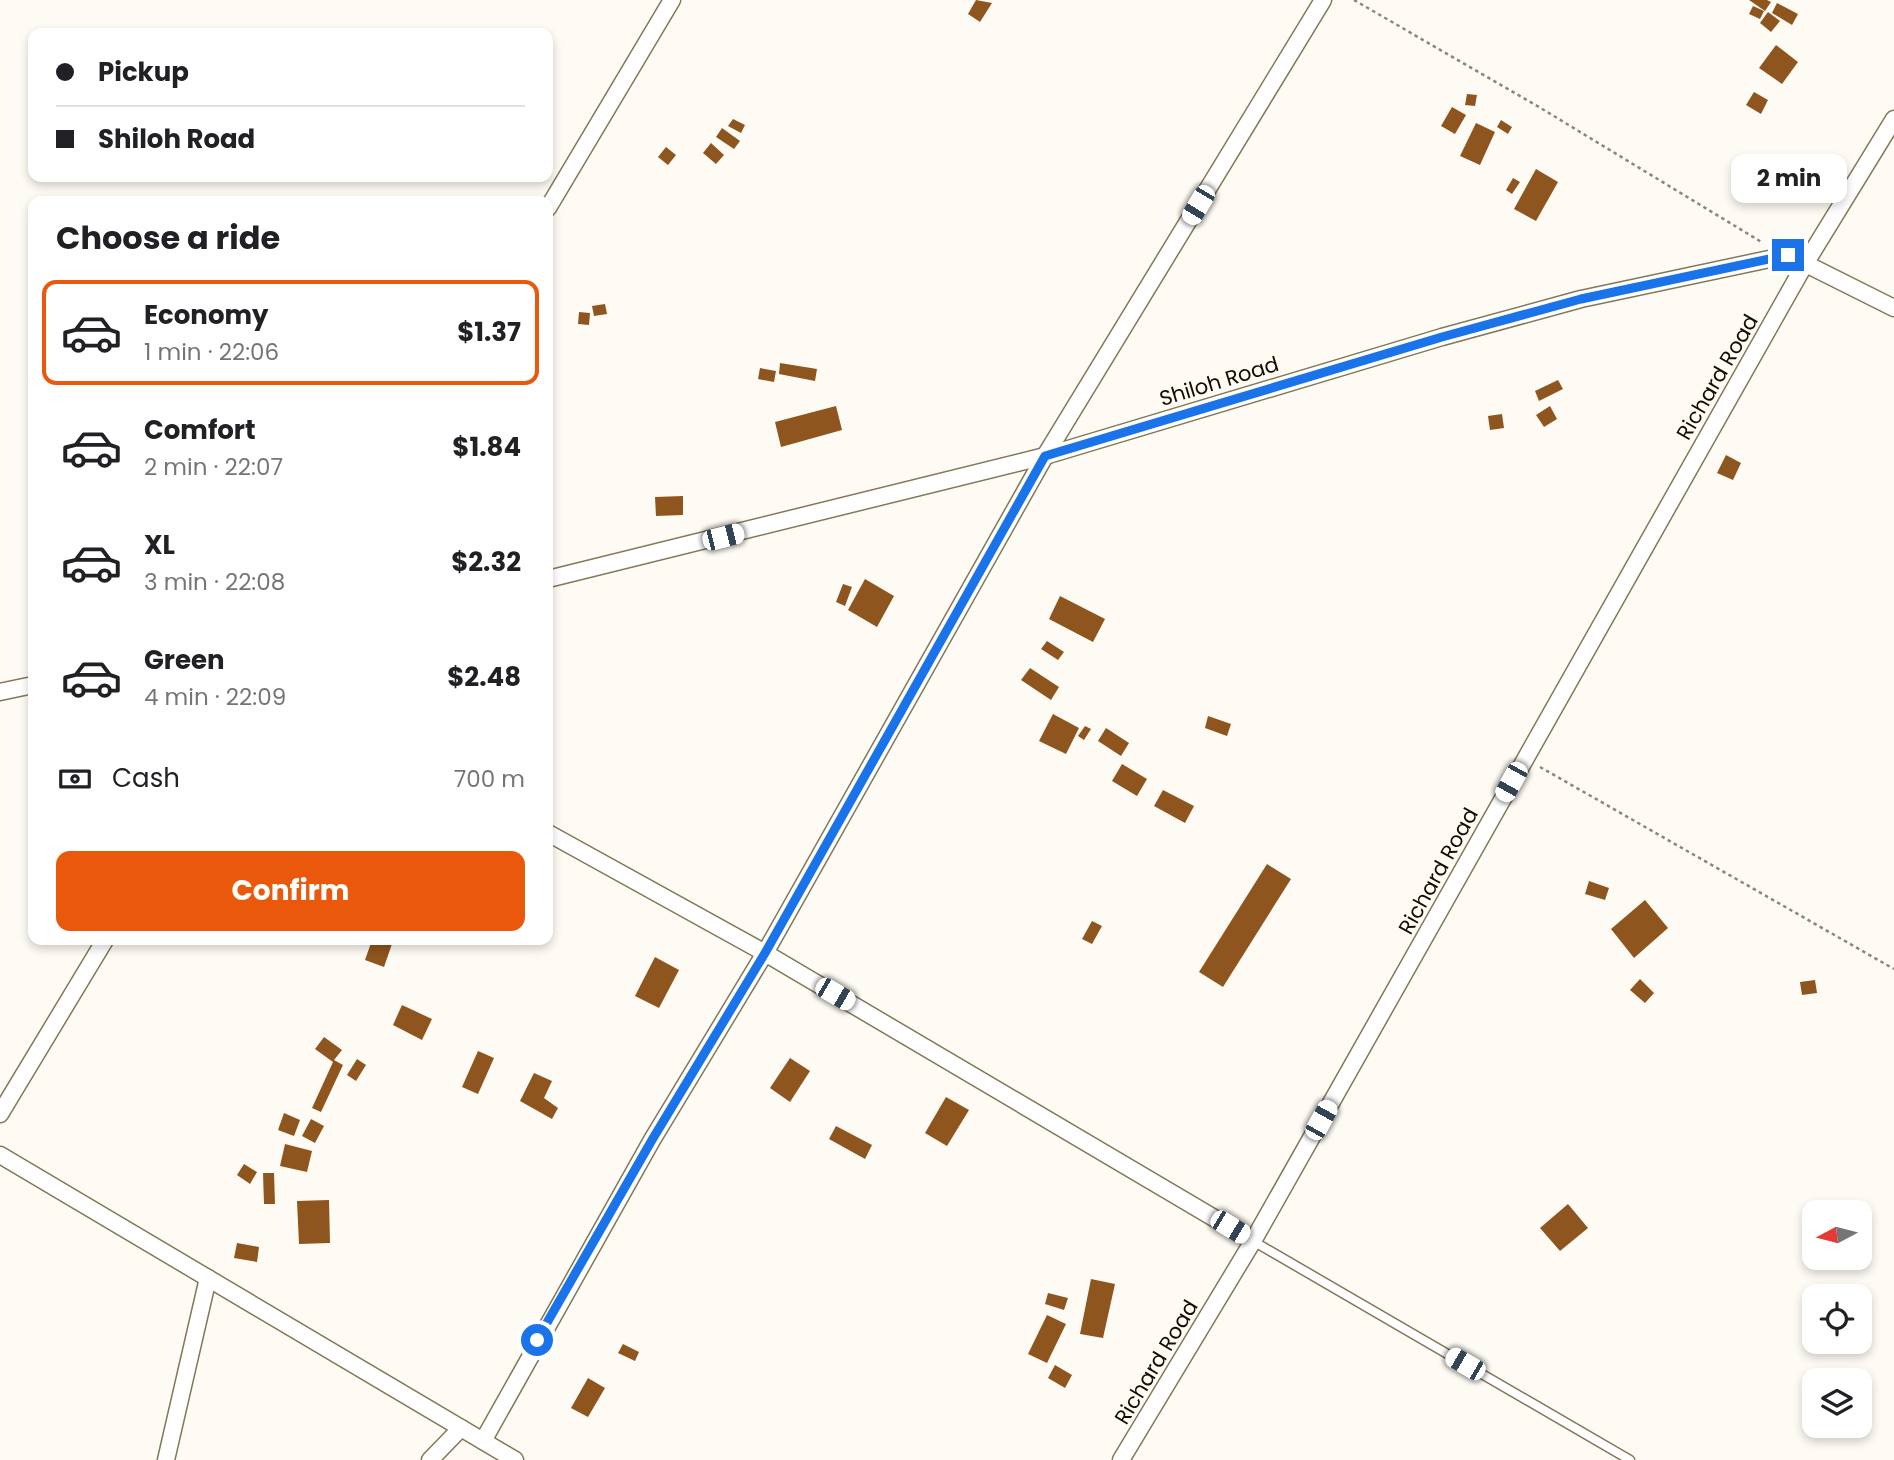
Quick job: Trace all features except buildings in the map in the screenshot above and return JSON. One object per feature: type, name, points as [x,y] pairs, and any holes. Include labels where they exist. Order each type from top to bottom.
[{"type":"street","points":[[553,200],[672,0]]},
{"type":"street","points":[[482,1441],[652,1140],[765,953],[1045,456],[1323,0]]},
{"type":"street","name":"Richard Road","points":[[1121,1460],[1253,1241],[1805,264],[1894,119]]},
{"type":"street","points":[[1788,255],[1894,308]]},
{"type":"street","name":"Shiloh Road","points":[[553,578],[1045,456],[1442,337],[1581,299],[1788,255]]},
{"type":"street","points":[[0,692],[28,686]]},
{"type":"street","points":[[553,836],[765,953],[1253,1241]]},
{"type":"street","points":[[0,1114],[102,945]]},
{"type":"street","points":[[0,1155],[515,1460]]},
{"type":"street","points":[[166,1460],[208,1279]]},
{"type":"street","points":[[430,1460],[461,1428]]},
{"type":"lane","points":[[1253,1241],[1630,1460]]},
{"type":"path","points":[[1354,0],[1539,107],[1745,233],[1788,255]]},
{"type":"path","points":[[1525,758],[1894,969]]},
{"type":"route","points":[[537,1340],[652,1140],[765,953],[1045,456],[1442,337],[1581,299],[1788,255]]}]
